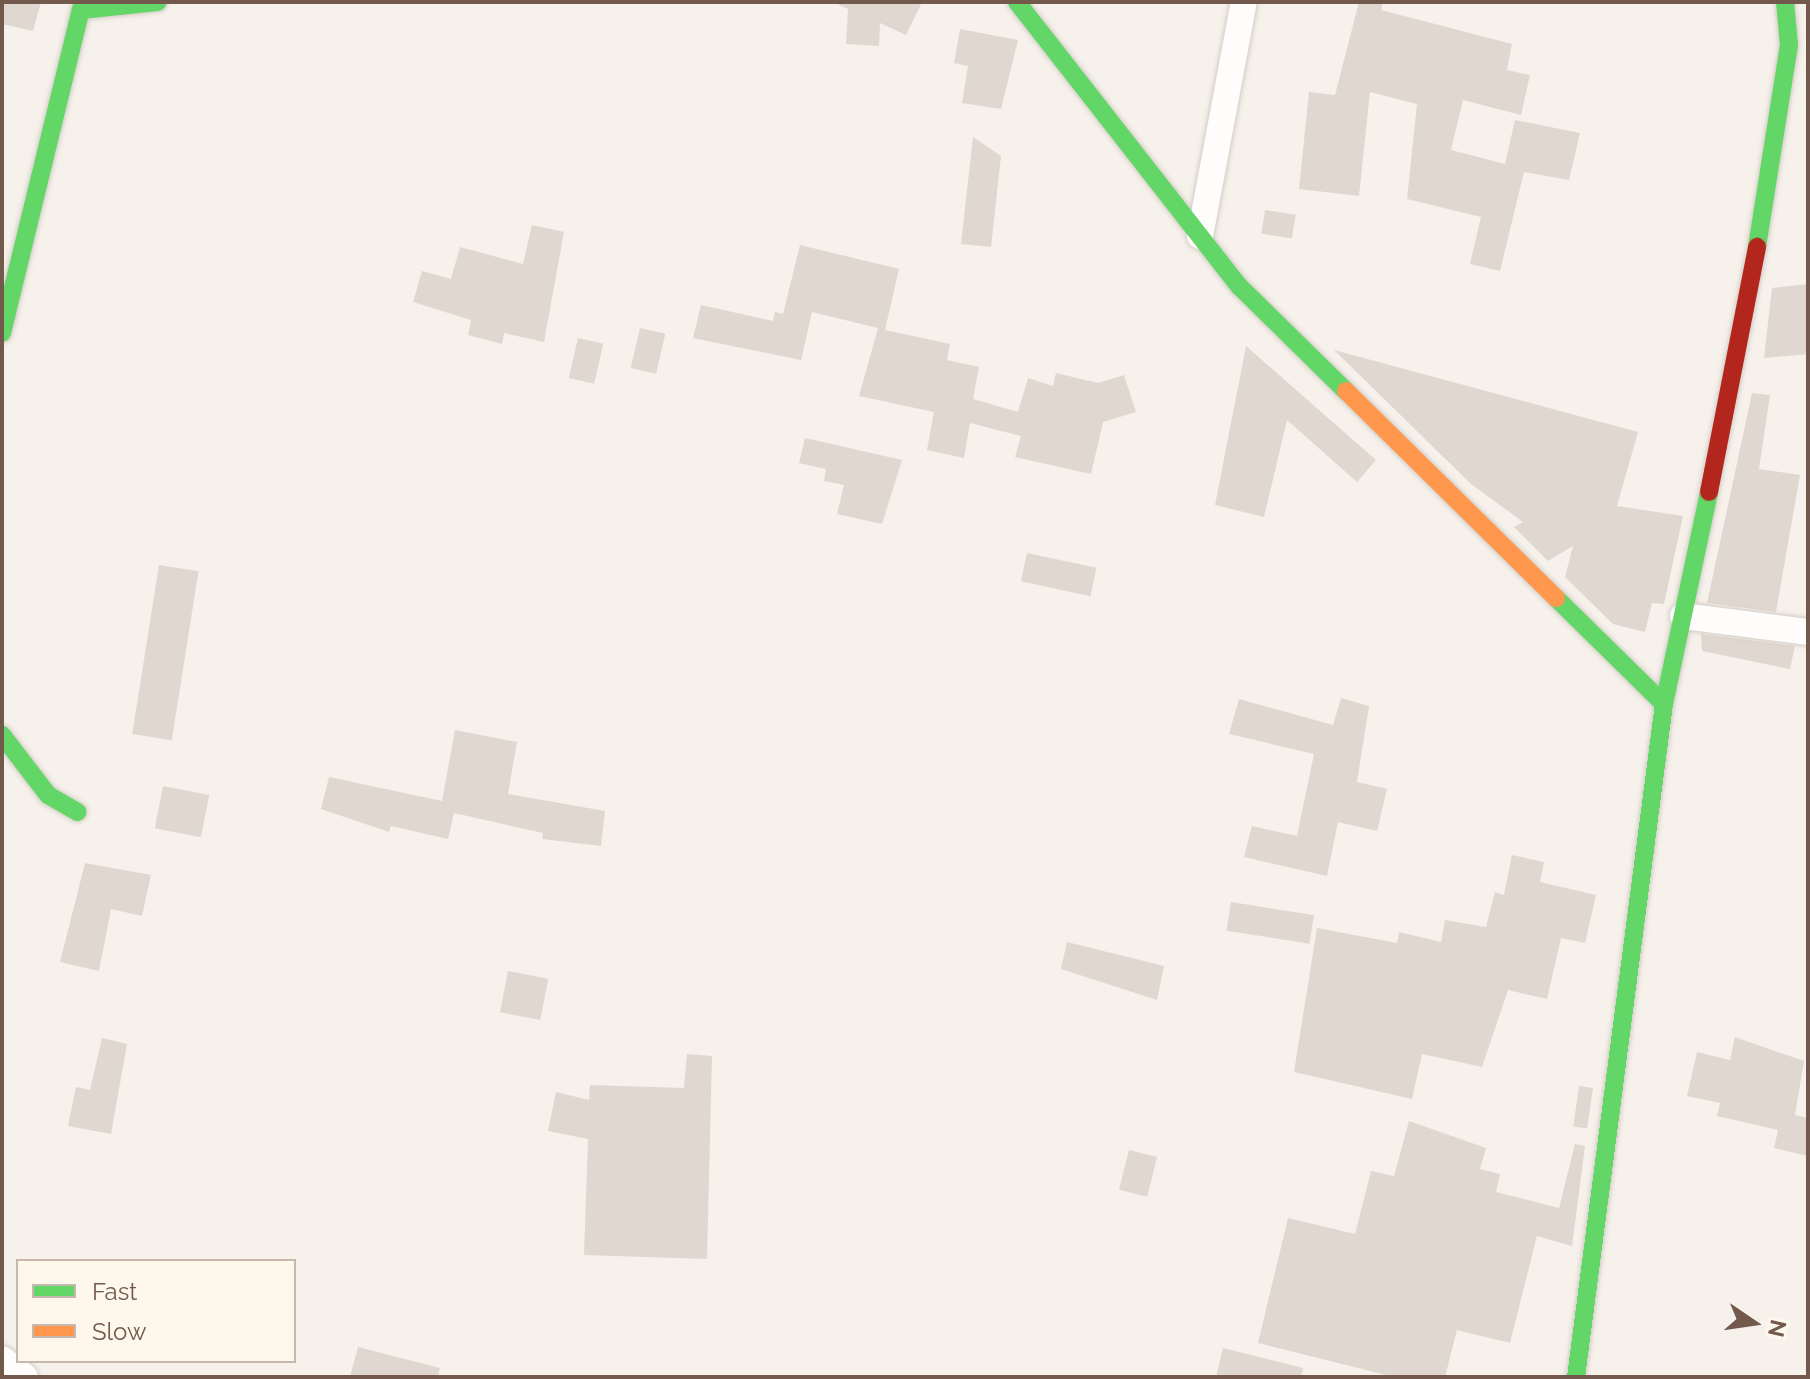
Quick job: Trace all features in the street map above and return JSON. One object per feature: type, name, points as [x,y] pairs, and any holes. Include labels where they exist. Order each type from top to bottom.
[{"type":"street","points":[[2,333],[81,10],[158,2]]},
{"type":"street","points":[[1017,2],[1240,287],[1664,704]]},
{"type":"street","points":[[1200,236],[1244,2]]},
{"type":"street","points":[[1576,1377],[1664,704],[1746,319],[1789,45],[1785,2]]},
{"type":"street","points":[[1683,616],[1808,632]]},
{"type":"street","points":[[2,735],[48,795],[78,812]]},
{"type":"street","points":[[2,1359],[25,1377]]},
{"type":"building","points":[[2,2],[41,2],[33,31],[2,24]]},
{"type":"building","points":[[833,2],[922,2],[906,35],[880,23],[879,46],[846,44],[848,9]]},
{"type":"building","points":[[1359,2],[1383,2],[1381,10],[1512,44],[1507,70],[1530,75],[1521,115],[1463,100],[1451,150],[1505,164],[1515,120],[1580,133],[1569,180],[1524,172],[1500,271],[1470,264],[1481,217],[1407,199],[1417,104],[1370,92],[1359,196],[1299,189],[1309,92],[1335,95]]},
{"type":"building","points":[[960,29],[1018,40],[1001,109],[962,103],[968,66],[954,63]]},
{"type":"building","points":[[973,137],[1001,156],[991,247],[961,244]]},
{"type":"building","points":[[1265,210],[1296,215],[1292,239],[1261,234]]},
{"type":"building","points":[[532,225],[564,232],[544,342],[504,333],[502,344],[468,335],[471,320],[413,302],[422,271],[451,279],[460,247],[523,264]]},
{"type":"building","points":[[800,245],[899,269],[885,330],[950,344],[947,360],[979,367],[973,399],[1018,412],[1028,378],[1053,386],[1056,373],[1098,383],[1124,375],[1136,412],[1103,422],[1091,474],[1015,457],[1021,436],[970,423],[964,458],[927,450],[934,412],[859,396],[878,328],[812,312],[801,360],[693,338],[701,305],[773,321],[775,312],[783,314]]},
{"type":"building","points":[[1808,284],[1808,354],[1764,358],[1772,288]]},
{"type":"building","points":[[640,328],[665,334],[656,374],[631,368]]},
{"type":"building","points":[[578,338],[603,344],[594,384],[569,378]]},
{"type":"building","points":[[1246,346],[1376,460],[1357,482],[1287,420],[1264,517],[1215,505]]},
{"type":"building","points":[[1334,350],[1638,432],[1617,506],[1683,516],[1664,604],[1652,603],[1645,632],[1613,624],[1565,577],[1573,546],[1548,561],[1514,527],[1523,522],[1471,484]]},
{"type":"building","points":[[1752,393],[1770,395],[1759,469],[1800,475],[1776,612],[1707,603]]},
{"type":"building","points":[[805,438],[902,460],[882,524],[837,514],[844,485],[824,481],[826,469],[799,463]]},
{"type":"building","points":[[1027,553],[1096,568],[1090,596],[1021,581]]},
{"type":"building","points":[[159,565],[199,571],[172,740],[132,734]]},
{"type":"building","points":[[1701,634],[1795,646],[1790,669],[1702,651]]},
{"type":"building","points":[[1341,698],[1369,706],[1357,782],[1387,789],[1377,831],[1338,822],[1327,876],[1244,857],[1252,826],[1297,836],[1314,754],[1229,734],[1239,699],[1333,725]]},
{"type":"building","points":[[455,730],[517,742],[508,794],[605,811],[601,846],[542,839],[543,833],[454,813],[448,839],[391,826],[389,832],[321,809],[329,777],[442,801]]},
{"type":"building","points":[[163,786],[209,795],[201,837],[155,828]]},
{"type":"building","points":[[1512,855],[1544,862],[1540,882],[1596,895],[1585,943],[1561,938],[1547,999],[1508,990],[1482,1067],[1422,1054],[1412,1099],[1294,1072],[1317,928],[1397,943],[1399,932],[1441,942],[1445,920],[1486,927],[1495,892],[1504,895]]},
{"type":"building","points":[[85,863],[151,875],[142,916],[111,909],[99,971],[60,962]]},
{"type":"building","points":[[1231,902],[1314,915],[1309,944],[1226,931]]},
{"type":"building","points":[[1067,942],[1164,966],[1157,1000],[1061,969]]},
{"type":"building","points":[[508,971],[548,979],[540,1020],[500,1012]]},
{"type":"building","points":[[1735,1037],[1804,1061],[1795,1115],[1808,1118],[1808,1156],[1774,1148],[1778,1130],[1717,1116],[1720,1103],[1687,1096],[1697,1052],[1730,1060]]},
{"type":"building","points":[[102,1038],[127,1044],[111,1134],[68,1126],[76,1087],[90,1090]]},
{"type":"building","points":[[687,1054],[712,1056],[707,1259],[584,1255],[588,1139],[548,1131],[556,1092],[589,1100],[590,1085],[684,1088]]},
{"type":"building","points":[[1579,1086],[1593,1088],[1587,1129],[1573,1127]]},
{"type":"building","points":[[1409,1121],[1486,1148],[1480,1169],[1500,1174],[1496,1192],[1559,1208],[1575,1144],[1585,1146],[1572,1246],[1537,1236],[1510,1343],[1457,1330],[1445,1377],[1394,1377],[1258,1343],[1288,1218],[1355,1234],[1371,1171],[1394,1176]]},
{"type":"building","points":[[1129,1150],[1157,1157],[1147,1197],[1119,1190]]},
{"type":"building","points":[[358,1347],[440,1368],[438,1377],[350,1377]]},
{"type":"building","points":[[1223,1348],[1303,1368],[1301,1377],[1216,1377]]},
{"type":"traffic: fast","points":[[2,333],[81,10],[158,2]]},
{"type":"traffic: fast","points":[[1017,2],[1240,287],[1346,391]]},
{"type":"traffic: fast","points":[[1757,247],[1789,45],[1785,2]]},
{"type":"traffic: fast","points":[[1576,1377],[1664,704],[1709,492]]},
{"type":"traffic: fast","points":[[1556,598],[1664,704]]},
{"type":"traffic: fast","points":[[2,735],[48,795],[78,812]]},
{"type":"traffic: slow","points":[[1346,391],[1556,598]]},
{"type":"traffic: jam","points":[[1709,492],[1757,247]]}]
